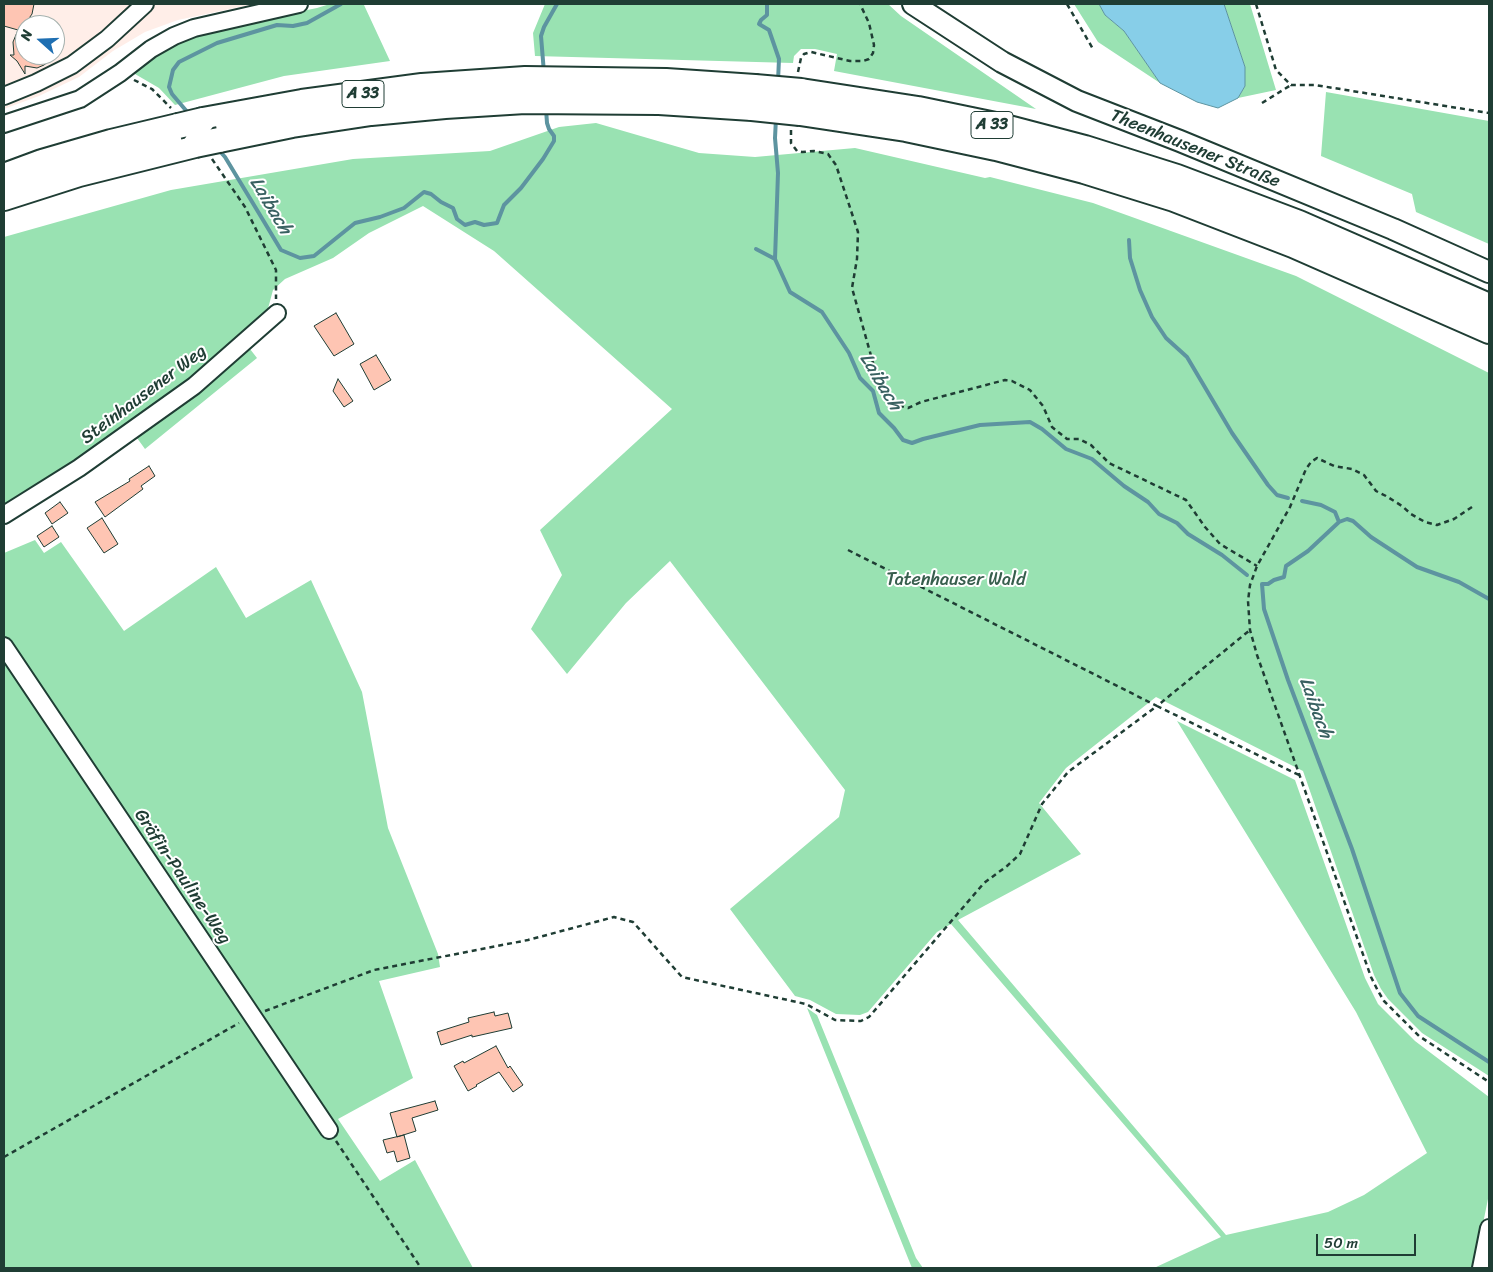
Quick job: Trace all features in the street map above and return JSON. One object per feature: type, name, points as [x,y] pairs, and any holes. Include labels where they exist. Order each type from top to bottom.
[{"type":"highway","name":"A 33","points":[[4,176],[177,119],[203,120],[302,102],[422,86],[570,90],[666,81],[753,97],[801,102],[918,109],[1005,127],[1085,148],[1177,177],[1299,223],[1489,306]]},
{"type":"highway","name":"A 33","points":[[4,198],[79,174],[207,147],[292,124],[445,106],[525,90]]},
{"type":"highway","name":"A 33","points":[[801,102],[906,129],[996,148],[1084,171],[1165,197],[1293,245],[1489,331]]},
{"type":"main road","name":"Theenhausener Straße","points":[[913,4],[1002,62],[1077,101],[1180,141],[1393,229],[1489,272]]},
{"type":"street","points":[[4,96],[72,65],[107,39],[146,4]]},
{"type":"street","points":[[4,124],[80,99],[120,74],[151,49],[174,36],[194,28],[299,4]]},
{"type":"street","name":"Steinhausener Weg","points":[[4,515],[79,468],[194,386],[278,313]]},
{"type":"street","name":"Gräfin-Pauline-Weg","points":[[4,646],[329,1130]]},
{"type":"street","points":[[1480,1268],[1489,1228]]},
{"type":"path","points":[[1067,4],[1093,49]]},
{"type":"path","points":[[1256,4],[1276,70],[1291,85]]},
{"type":"path","points":[[120,74],[152,89],[177,119]]},
{"type":"path","points":[[1262,104],[1291,85],[1314,84],[1489,113]]},
{"type":"path","points":[[207,147],[245,207],[276,270],[278,313]]},
{"type":"path","points":[[836,165],[858,232],[857,260],[852,288],[877,377],[897,404],[908,408],[921,402],[996,382],[1012,381],[1030,390],[1043,406],[1052,427],[1067,439],[1080,439],[1091,444],[1109,463],[1186,500],[1205,528],[1220,544],[1257,566]]},
{"type":"path","points":[[1472,507],[1454,519],[1437,525],[1425,522],[1410,514],[1402,506],[1386,496],[1376,492],[1364,475],[1334,466],[1317,458],[1306,469],[1290,507],[1257,566],[1250,585],[1248,601],[1250,630],[1257,656],[1298,775],[1371,977],[1378,991],[1384,1001],[1419,1036],[1489,1082]]},
{"type":"path","points":[[848,550],[1156,706],[1298,775]]},
{"type":"path","points":[[4,1157],[251,1016],[374,970],[528,940],[614,917],[633,922],[682,977],[806,1004],[835,1020],[861,1021],[869,1017],[984,883],[1020,854],[1042,804],[1068,772],[1156,706],[1250,630]]},
{"type":"path","points":[[329,1130],[421,1268]]},
{"type":"shaded area","points":[[4,4],[254,4],[178,20],[145,32],[113,51],[79,77],[39,96],[4,109]]},
{"type":"green space","points":[[330,4],[365,4],[390,61],[284,76],[175,105],[159,88],[135,74],[135,71],[152,57],[195,33]]},
{"type":"green space","points":[[545,4],[888,4],[901,16],[1036,109],[834,71],[837,54],[815,49],[801,49],[794,56],[793,63],[535,56],[533,33]]},
{"type":"green space","points":[[1074,4],[1099,4],[1105,15],[1124,31],[1160,83],[1098,42]]},
{"type":"green space","points":[[1224,4],[1250,4],[1276,90],[1238,98],[1245,86],[1245,67]]},
{"type":"green space","points":[[1326,92],[1489,121],[1489,244],[1416,212],[1412,194],[1321,156]]},
{"type":"green space","name":"Tatenhauser Wald","points":[[596,123],[699,153],[755,157],[855,148],[985,178],[990,177],[1093,203],[1296,276],[1489,373],[1489,1076],[1422,1033],[1388,999],[1381,989],[1374,975],[1303,771],[1156,697],[1066,768],[1039,803],[1081,854],[958,920],[1226,1235],[1328,1212],[1364,1195],[1427,1153],[1356,1012],[1177,721],[1295,780],[1365,978],[1378,1004],[1415,1041],[1489,1097],[1489,1194],[1474,1268],[1154,1268],[1221,1237],[951,924],[937,932],[868,1012],[860,1015],[836,1014],[810,1000],[795,996],[730,909],[839,817],[845,790],[670,561],[626,603],[567,674],[531,629],[562,575],[540,530],[672,409],[494,251],[423,206],[369,233],[333,258],[285,279],[273,290],[266,316],[243,340],[257,358],[145,449],[137,438],[4,521],[4,237],[171,190],[353,159],[490,151],[559,127]]},
{"type":"green space","points":[[35,540],[44,553],[61,542],[124,631],[216,567],[246,618],[311,580],[362,692],[388,828],[438,954],[440,967],[379,981],[413,1078],[338,1119],[380,1181],[415,1160],[473,1268],[4,1268],[4,553]]},
{"type":"green space","points":[[807,1008],[817,1015],[916,1258],[923,1268],[912,1268]]},
{"type":"water","points":[[1099,4],[1224,4],[1245,67],[1245,86],[1238,98],[1218,108],[1197,102],[1160,83],[1124,31],[1105,15]]},
{"type":"building","points":[[4,4],[34,4],[31,15],[15,15],[15,29],[4,26]]},
{"type":"building","points":[[15,37],[15,59],[10,55],[14,55],[13,42]]},
{"type":"building","points":[[19,65],[44,65],[37,68],[25,66],[25,74]]},
{"type":"building","points":[[336,313],[354,344],[334,356],[314,326]]},
{"type":"building","points":[[376,355],[391,380],[374,390],[360,364]]},
{"type":"building","points":[[338,379],[353,401],[344,407],[333,391]]},
{"type":"building","points":[[149,466],[155,476],[141,486],[143,489],[105,517],[95,502],[130,481],[129,479]]},
{"type":"building","points":[[60,502],[68,513],[52,524],[45,513]]},
{"type":"building","points":[[102,518],[118,544],[104,553],[87,528]]},
{"type":"building","points":[[52,526],[59,537],[44,547],[37,536]]},
{"type":"building","points":[[494,1012],[495,1016],[508,1013],[512,1028],[472,1037],[472,1035],[441,1045],[437,1032],[469,1022],[468,1018]]},
{"type":"building","points":[[496,1046],[508,1068],[510,1066],[523,1085],[513,1092],[499,1072],[468,1091],[454,1066],[463,1061],[464,1063]]},
{"type":"building","points":[[435,1101],[438,1110],[412,1118],[416,1131],[397,1137],[390,1113]]},
{"type":"building","points":[[404,1135],[410,1158],[397,1162],[394,1151],[387,1153],[383,1140]]},
{"type":"waterway","name":"Laibach","points":[[189,114],[172,94],[169,87],[173,70],[179,62],[217,43],[277,25],[293,26],[307,23],[341,4]]},
{"type":"waterway","name":"Laibach","points":[[544,73],[541,36],[557,4]]},
{"type":"waterway","name":"Laibach","points":[[767,4],[767,15],[759,24],[769,30],[779,59],[778,81]]},
{"type":"waterway","name":"Laibach","points":[[217,148],[225,157],[281,250],[300,258],[314,256],[355,223],[380,217],[404,208],[424,192],[431,194],[453,208],[457,219],[465,225],[475,222],[484,225],[497,223],[504,205],[521,188],[554,141],[554,136],[547,123],[546,109]]},
{"type":"waterway","name":"Laibach","points":[[776,118],[775,138],[778,173],[775,259],[790,292],[822,312],[849,353],[860,378],[873,391],[879,413],[903,440],[912,443],[980,425],[1030,422],[1042,429],[1066,449],[1092,459],[1124,486],[1148,502],[1159,514],[1177,523],[1188,534],[1222,555],[1247,575]]},
{"type":"waterway","points":[[1129,240],[1130,258],[1140,290],[1152,317],[1166,338],[1187,357],[1232,433],[1268,485],[1277,495],[1288,498]]},
{"type":"waterway","points":[[756,249],[775,259]]},
{"type":"waterway","points":[[1302,501],[1321,505],[1335,512],[1339,522]]},
{"type":"waterway","name":"Laibach","points":[[1489,599],[1459,582],[1417,567],[1371,537],[1353,521],[1347,519],[1339,522],[1308,551],[1286,566],[1284,577],[1268,584],[1262,584],[1264,609],[1288,680],[1352,849],[1400,993],[1418,1016],[1489,1062]]}]
